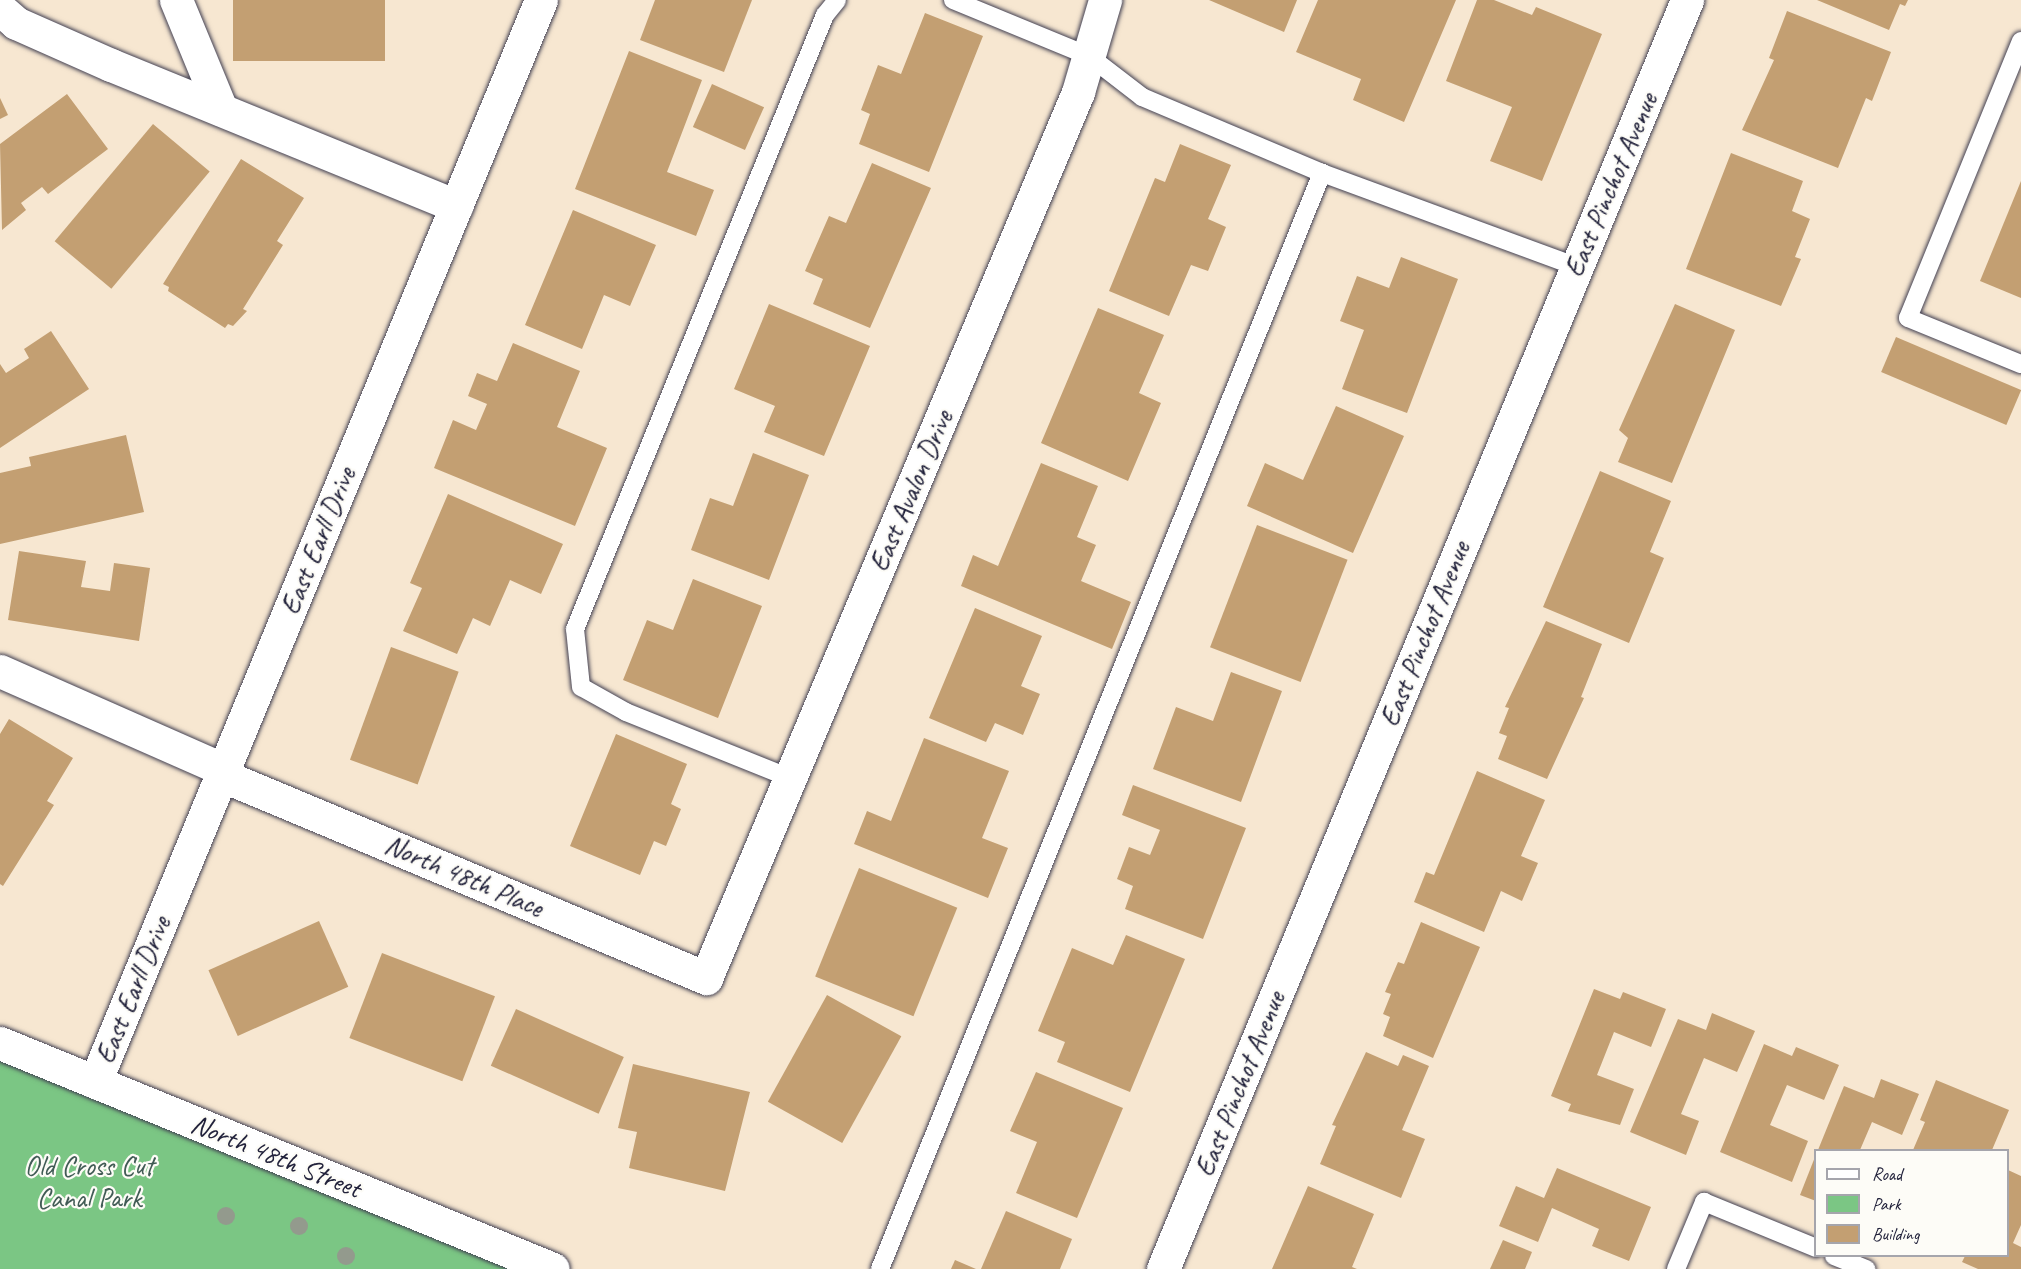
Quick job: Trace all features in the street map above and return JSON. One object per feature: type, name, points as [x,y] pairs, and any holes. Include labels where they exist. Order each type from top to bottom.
[{"type":"street","points":[[176,0],[221,110]]},
{"type":"street","name":"East Earll Drive","points":[[95,1082],[541,0]]},
{"type":"street","name":"East Avalon Drive","points":[[706,978],[1078,92],[1105,0]]},
{"type":"street","name":"East Pinchot Avenue","points":[[1163,1269],[1687,0]]},
{"type":"street","points":[[0,9],[26,27],[456,206]]},
{"type":"street","name":"North 48th Place","points":[[0,671],[223,772],[706,978]]},
{"type":"street","name":"North 48th Street","points":[[0,1043],[553,1269]]},
{"type":"lane","points":[[790,778],[626,712],[581,687],[575,629],[825,15],[837,0]]},
{"type":"lane","points":[[953,0],[1089,56],[1142,97],[1322,173],[1577,267]]},
{"type":"lane","points":[[2021,41],[1908,318],[2021,364]]},
{"type":"lane","points":[[880,1269],[1322,173]]},
{"type":"lane","points":[[1676,1269],[1704,1202],[1814,1248]]},
{"type":"lane","points":[[1837,1257],[1867,1269]]},
{"type":"green space","name":"Old Cross Cut Canal Park","points":[[0,1057],[531,1269],[0,1269]]},
{"type":"building","points":[[233,0],[385,0],[385,61],[233,61]]},
{"type":"building","points":[[655,0],[752,0],[724,72],[640,40]]},
{"type":"building","points":[[1209,0],[1297,0],[1284,32]]},
{"type":"building","points":[[1318,0],[1456,0],[1404,122],[1353,100],[1361,79],[1296,52]]},
{"type":"building","points":[[1477,0],[1494,0],[1532,15],[1536,7],[1602,34],[1542,181],[1490,161],[1512,107],[1446,81]]},
{"type":"building","points":[[1817,0],[1908,0],[1905,6],[1900,4],[1889,30]]},
{"type":"building","points":[[1787,11],[1891,52],[1872,101],[1866,98],[1838,168],[1742,130],[1774,60],[1769,58]]},
{"type":"building","points":[[925,13],[983,36],[929,172],[859,144],[870,114],[861,110],[878,65],[901,74]]},
{"type":"building","points":[[629,51],[702,80],[667,172],[714,190],[696,236],[575,189]]},
{"type":"building","points":[[712,84],[764,107],[745,150],[693,127]]},
{"type":"building","points":[[67,94],[108,149],[48,194],[42,187],[21,203],[26,210],[2,230],[0,144]]},
{"type":"building","points":[[0,98],[8,115],[0,119]]},
{"type":"building","points":[[153,124],[210,172],[111,289],[55,241]]},
{"type":"building","points":[[1180,144],[1231,165],[1208,219],[1226,227],[1208,271],[1191,265],[1169,316],[1109,291],[1155,178],[1165,182]]},
{"type":"building","points":[[1731,153],[1803,181],[1792,211],[1810,219],[1795,257],[1801,259],[1781,306],[1686,269]]},
{"type":"building","points":[[241,159],[304,198],[277,241],[283,245],[243,309],[247,311],[233,326],[228,324],[225,328],[168,291],[169,287],[163,284]]},
{"type":"building","points":[[872,163],[931,188],[870,328],[813,304],[823,279],[805,271],[829,216],[846,223]]},
{"type":"building","points":[[2021,181],[2021,298],[1980,281]]},
{"type":"building","points":[[573,210],[656,245],[630,306],[604,295],[582,349],[525,325]]},
{"type":"building","points":[[1401,257],[1458,279],[1407,413],[1342,389],[1364,330],[1340,321],[1357,276],[1389,288]]},
{"type":"building","points":[[769,304],[870,346],[824,456],[764,432],[775,406],[734,389]]},
{"type":"building","points":[[1675,304],[1735,330],[1672,483],[1618,462],[1628,438],[1619,430]]},
{"type":"building","points":[[1098,308],[1164,335],[1139,393],[1161,403],[1128,481],[1041,443]]},
{"type":"building","points":[[51,331],[89,389],[0,448],[0,364],[6,373],[29,358],[24,349]]},
{"type":"building","points":[[1896,337],[2021,390],[2006,425],[1881,372]]},
{"type":"building","points":[[513,343],[580,371],[557,427],[607,448],[575,526],[434,468],[453,420],[476,430],[487,404],[468,396],[477,373],[497,381]]},
{"type":"building","points":[[1336,406],[1404,436],[1353,553],[1247,506],[1265,463],[1303,480]]},
{"type":"building","points":[[126,435],[144,512],[0,544],[0,473],[31,466],[29,457]]},
{"type":"building","points":[[753,453],[809,475],[769,580],[691,550],[710,498],[733,506]]},
{"type":"building","points":[[1041,463],[1098,486],[1077,537],[1096,545],[1081,581],[1131,602],[1112,649],[961,586],[973,555],[998,566]]},
{"type":"building","points":[[1600,471],[1671,501],[1650,552],[1664,558],[1629,643],[1543,607]]},
{"type":"building","points":[[448,494],[563,544],[541,594],[510,580],[490,626],[473,618],[457,654],[403,631],[422,588],[410,583]]},
{"type":"building","points":[[1257,525],[1348,560],[1301,682],[1210,647]]},
{"type":"building","points":[[19,551],[86,561],[81,587],[110,591],[114,563],[150,568],[139,641],[8,620]]},
{"type":"building","points":[[693,579],[762,606],[718,718],[623,680],[647,620],[673,630]]},
{"type":"building","points":[[975,608],[1042,636],[1021,686],[1040,694],[1023,735],[995,723],[986,742],[929,718]]},
{"type":"building","points":[[1546,621],[1602,644],[1581,697],[1584,698],[1547,779],[1498,759],[1507,736],[1499,733],[1509,708],[1505,707]]},
{"type":"building","points":[[391,647],[459,672],[418,784],[350,760]]},
{"type":"building","points":[[1231,672],[1282,691],[1241,802],[1153,769],[1176,707],[1213,721]]},
{"type":"building","points":[[9,719],[73,758],[47,801],[54,805],[3,886],[0,884],[0,734]]},
{"type":"building","points":[[616,734],[687,764],[671,804],[681,809],[666,846],[654,841],[640,875],[570,846]]},
{"type":"building","points":[[924,738],[1009,771],[982,838],[1008,848],[988,898],[854,844],[867,811],[891,821]]},
{"type":"building","points":[[1477,771],[1545,800],[1521,856],[1538,863],[1522,901],[1501,891],[1484,932],[1414,902],[1426,872],[1434,875]]},
{"type":"building","points":[[1133,785],[1246,828],[1203,939],[1125,909],[1133,886],[1117,879],[1129,847],[1150,855],[1160,830],[1122,815]]},
{"type":"building","points":[[859,868],[957,908],[913,1016],[815,976]]},
{"type":"building","points":[[319,921],[348,987],[238,1036],[208,970]]},
{"type":"building","points":[[1421,922],[1480,947],[1433,1058],[1383,1036],[1390,1017],[1383,1014],[1391,994],[1385,992],[1398,962],[1404,964]]},
{"type":"building","points":[[1126,935],[1185,959],[1130,1092],[1057,1062],[1065,1042],[1038,1031],[1072,948],[1113,965]]},
{"type":"building","points":[[382,953],[495,996],[462,1081],[349,1038]]},
{"type":"building","points":[[1594,989],[1620,999],[1623,992],[1666,1009],[1651,1047],[1614,1032],[1597,1075],[1634,1089],[1620,1125],[1568,1111],[1571,1104],[1551,1096]]},
{"type":"building","points":[[827,995],[901,1036],[842,1143],[768,1102]]},
{"type":"building","points":[[516,1009],[624,1057],[599,1114],[491,1066]]},
{"type":"building","points":[[1712,1013],[1755,1031],[1737,1072],[1704,1058],[1681,1114],[1699,1121],[1686,1155],[1630,1132],[1678,1019],[1706,1030]]},
{"type":"building","points":[[1764,1044],[1792,1056],[1796,1047],[1839,1065],[1824,1100],[1787,1085],[1770,1125],[1808,1141],[1792,1182],[1720,1152]]},
{"type":"building","points":[[1366,1052],[1398,1066],[1403,1055],[1429,1066],[1402,1130],[1425,1139],[1401,1198],[1320,1164],[1336,1126],[1332,1125]]},
{"type":"building","points":[[633,1064],[750,1092],[725,1191],[629,1168],[637,1132],[618,1128]]},
{"type":"building","points":[[1036,1072],[1123,1108],[1077,1218],[1016,1193],[1037,1142],[1010,1131]]},
{"type":"building","points":[[1881,1079],[1919,1094],[1902,1135],[1872,1122],[1860,1149],[1818,1149],[1844,1086],[1874,1098]]},
{"type":"building","points":[[1936,1080],[2009,1110],[1992,1149],[1913,1149],[1925,1122],[1920,1120]]},
{"type":"building","points":[[1814,1160],[1814,1200],[1800,1195]]},
{"type":"building","points":[[1557,1168],[1651,1207],[1629,1261],[1592,1246],[1599,1229],[1552,1208],[1538,1242],[1499,1226],[1516,1186],[1544,1198]]},
{"type":"building","points":[[2009,1170],[2021,1176],[2021,1225],[2013,1243],[2021,1247],[2021,1269],[1978,1269],[1962,1262],[1964,1257],[2009,1257]]},
{"type":"building","points":[[1308,1186],[1374,1214],[1352,1267],[1357,1269],[1272,1269]]},
{"type":"building","points":[[1006,1211],[1072,1239],[1060,1269],[981,1269]]},
{"type":"building","points":[[1503,1240],[1532,1252],[1525,1269],[1490,1269]]},
{"type":"building","points":[[955,1260],[976,1269],[951,1269]]}]
